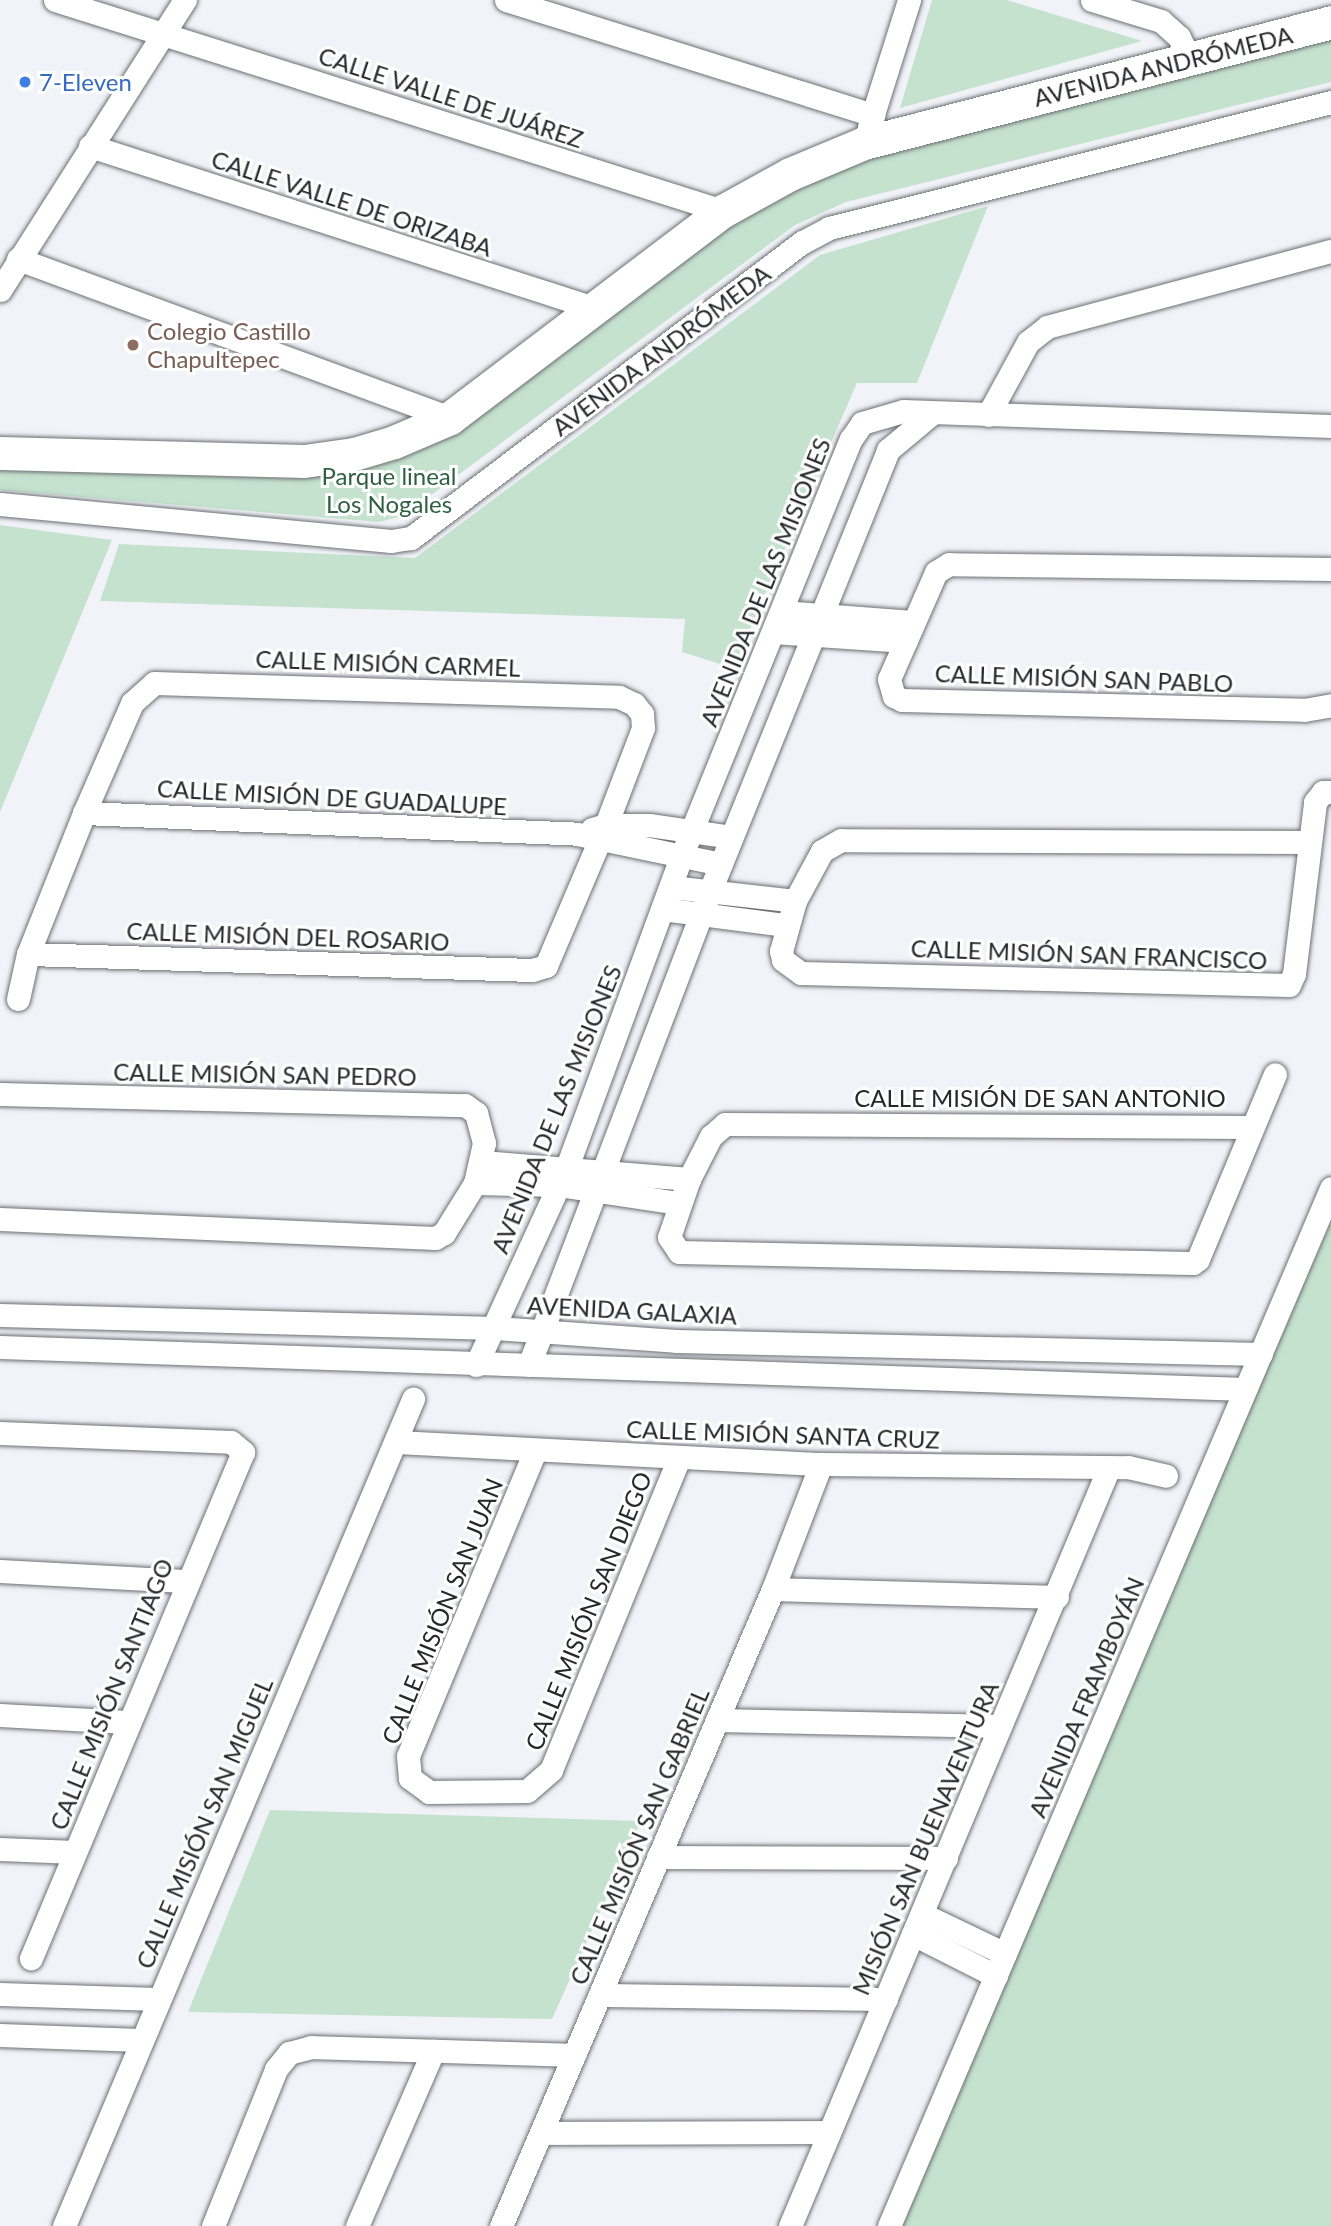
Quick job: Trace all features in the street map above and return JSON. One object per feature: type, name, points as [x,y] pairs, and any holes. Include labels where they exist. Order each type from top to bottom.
[{"type":"street","name":"CALLE VALLE DE JUÁREZ","points":[[55,0],[723,211]]},
{"type":"street","points":[[0,290],[16,252],[90,146],[185,0]]},
{"type":"street","points":[[506,0],[868,129],[909,0]]},
{"type":"street","points":[[1092,0],[1161,21],[1179,37],[1189,58]]},
{"type":"street","name":"AVENIDA ANDRÓMEDA","points":[[0,453],[304,460],[354,454],[425,432],[450,418],[597,309],[723,211],[868,129],[1189,58],[1331,22]]},
{"type":"street","name":"AVENIDA ANDRÓMEDA","points":[[0,504],[391,541],[411,538],[803,242],[829,228],[1331,102]]},
{"type":"street","name":"CALLE VALLE DE ORIZABA","points":[[90,146],[597,309]]},
{"type":"street","points":[[988,415],[1028,342],[1047,327],[1331,251]]},
{"type":"street","points":[[16,252],[450,418]]},
{"type":"street","name":"AVENIDA DE LAS MISIONES","points":[[476,1365],[496,1328],[562,1176],[681,857],[851,439],[862,423],[887,412],[1331,426]]},
{"type":"street","points":[[529,1365],[597,1180],[710,891],[815,625],[888,450],[931,414]]},
{"type":"street","name":"CALLE MISIÓN SAN PABLO","points":[[1331,569],[961,562],[936,572],[889,679],[894,696],[902,700],[1304,710],[1331,705]]},
{"type":"street","name":"CALLE MISIÓN SAN PABLO","points":[[778,622],[909,632]]},
{"type":"street","name":"CALLE MISIÓN CARMEL","points":[[84,813],[140,691],[169,682],[619,696],[635,704],[642,714],[643,728],[594,833]]},
{"type":"street","name":"CALLE MISIÓN SAN FRANCISCO","points":[[1309,842],[841,840],[822,851],[795,901],[786,925],[783,960],[802,973],[1285,986],[1294,974],[1309,842],[1324,794]]},
{"type":"street","points":[[18,999],[28,954],[84,813]]},
{"type":"street","name":"CALLE MISIÓN DE GUADALUPE","points":[[84,813],[594,833],[692,832],[731,838]]},
{"type":"street","name":"CALLE MISIÓN DE GUADALUPE","points":[[594,833],[681,857],[721,864]]},
{"type":"street","name":"CALLE MISIÓN DEL ROSARIO","points":[[28,954],[533,970],[546,966],[594,833]]},
{"type":"street","points":[[671,887],[795,901]]},
{"type":"street","points":[[662,909],[786,925]]},
{"type":"street","points":[[1252,1127],[1275,1074]]},
{"type":"street","name":"CALLE MISIÓN SAN PEDRO","points":[[0,1094],[465,1105],[475,1113],[482,1130],[478,1173]]},
{"type":"street","name":"CALLE MISIÓN DE SAN ANTONIO","points":[[725,1124],[1252,1127],[1198,1259],[1189,1264],[679,1252],[669,1237],[678,1203],[688,1180],[711,1136],[725,1124]]},
{"type":"street","points":[[0,1219],[435,1238],[443,1233],[478,1173],[597,1180],[688,1180]]},
{"type":"street","points":[[597,1180],[678,1203]]},
{"type":"street","name":"AVENIDA FRAMBOYÁN","points":[[889,2226],[1331,1188]]},
{"type":"street","name":"AVENIDA GALAXIA","points":[[0,1315],[496,1328],[676,1341],[1261,1354]]},
{"type":"street","points":[[669,1371],[676,1341]]},
{"type":"street","points":[[0,1347],[1245,1389]]},
{"type":"street","name":"CALLE MISIÓN SAN MIGUEL","points":[[64,2226],[140,2040],[397,1442],[413,1399]]},
{"type":"street","name":"CALLE MISIÓN SANTIAGO","points":[[0,1433],[231,1442],[243,1451],[185,1581],[31,1958]]},
{"type":"street","name":"CALLE MISIÓN SANTA CRUZ","points":[[397,1442],[821,1464],[1143,1468],[1166,1476]]},
{"type":"street","name":"CALLE MISIÓN SAN JUAN","points":[[535,1451],[408,1756],[408,1767],[417,1787],[429,1792],[509,1793],[527,1791],[542,1781]]},
{"type":"street","name":"CALLE MISIÓN SAN DIEGO","points":[[542,1781],[551,1770],[679,1458]]},
{"type":"street","name":"CALLE MISIÓN SAN GABRIEL","points":[[501,2226],[773,1589],[821,1464]]},
{"type":"street","name":"MISIÓN SAN BUENAVENTURA","points":[[790,2226],[1057,1597],[1108,1469]]},
{"type":"street","points":[[0,1571],[185,1581]]},
{"type":"street","points":[[773,1589],[1057,1597]]},
{"type":"street","points":[[0,1715],[127,1722]]},
{"type":"street","points":[[717,1720],[1000,1726]]},
{"type":"street","points":[[0,1849],[75,1852]]},
{"type":"street","points":[[658,1857],[946,1858]]},
{"type":"street","points":[[918,1924],[1005,1954]]},
{"type":"street","points":[[918,1924],[996,1976]]},
{"type":"street","points":[[0,1994],[157,2000]]},
{"type":"street","points":[[600,1994],[886,1999]]},
{"type":"street","points":[[0,2035],[140,2040]]},
{"type":"street","points":[[213,2226],[276,2069],[289,2053],[312,2047],[574,2055]]},
{"type":"street","points":[[358,2226],[433,2051]]},
{"type":"street","points":[[541,2133],[829,2132]]},
{"type":"green space","points":[[932,0],[1007,0],[1142,41],[900,108]]},
{"type":"green space","name":"Parque lineal Los Nogales","points":[[1331,36],[1331,82],[846,202],[795,225],[403,516],[379,522],[0,490],[0,463],[290,476],[341,473],[401,458],[452,436],[730,227],[796,186],[850,163]]},
{"type":"green space","points":[[988,206],[917,383],[857,383],[733,668],[682,652],[685,619],[100,601],[119,544],[415,558],[820,255]]},
{"type":"green space","points":[[0,525],[112,540],[0,812]]},
{"type":"green space","points":[[1331,1222],[1331,2226],[896,2226],[900,2215]]},
{"type":"green space","points":[[270,1810],[641,1821],[552,2019],[188,2012]]},
{"type":"place","name":"7-Eleven","points":[[25,82]]},
{"type":"place","name":"Colegio Castillo Chapultepec","points":[[133,345]]}]
